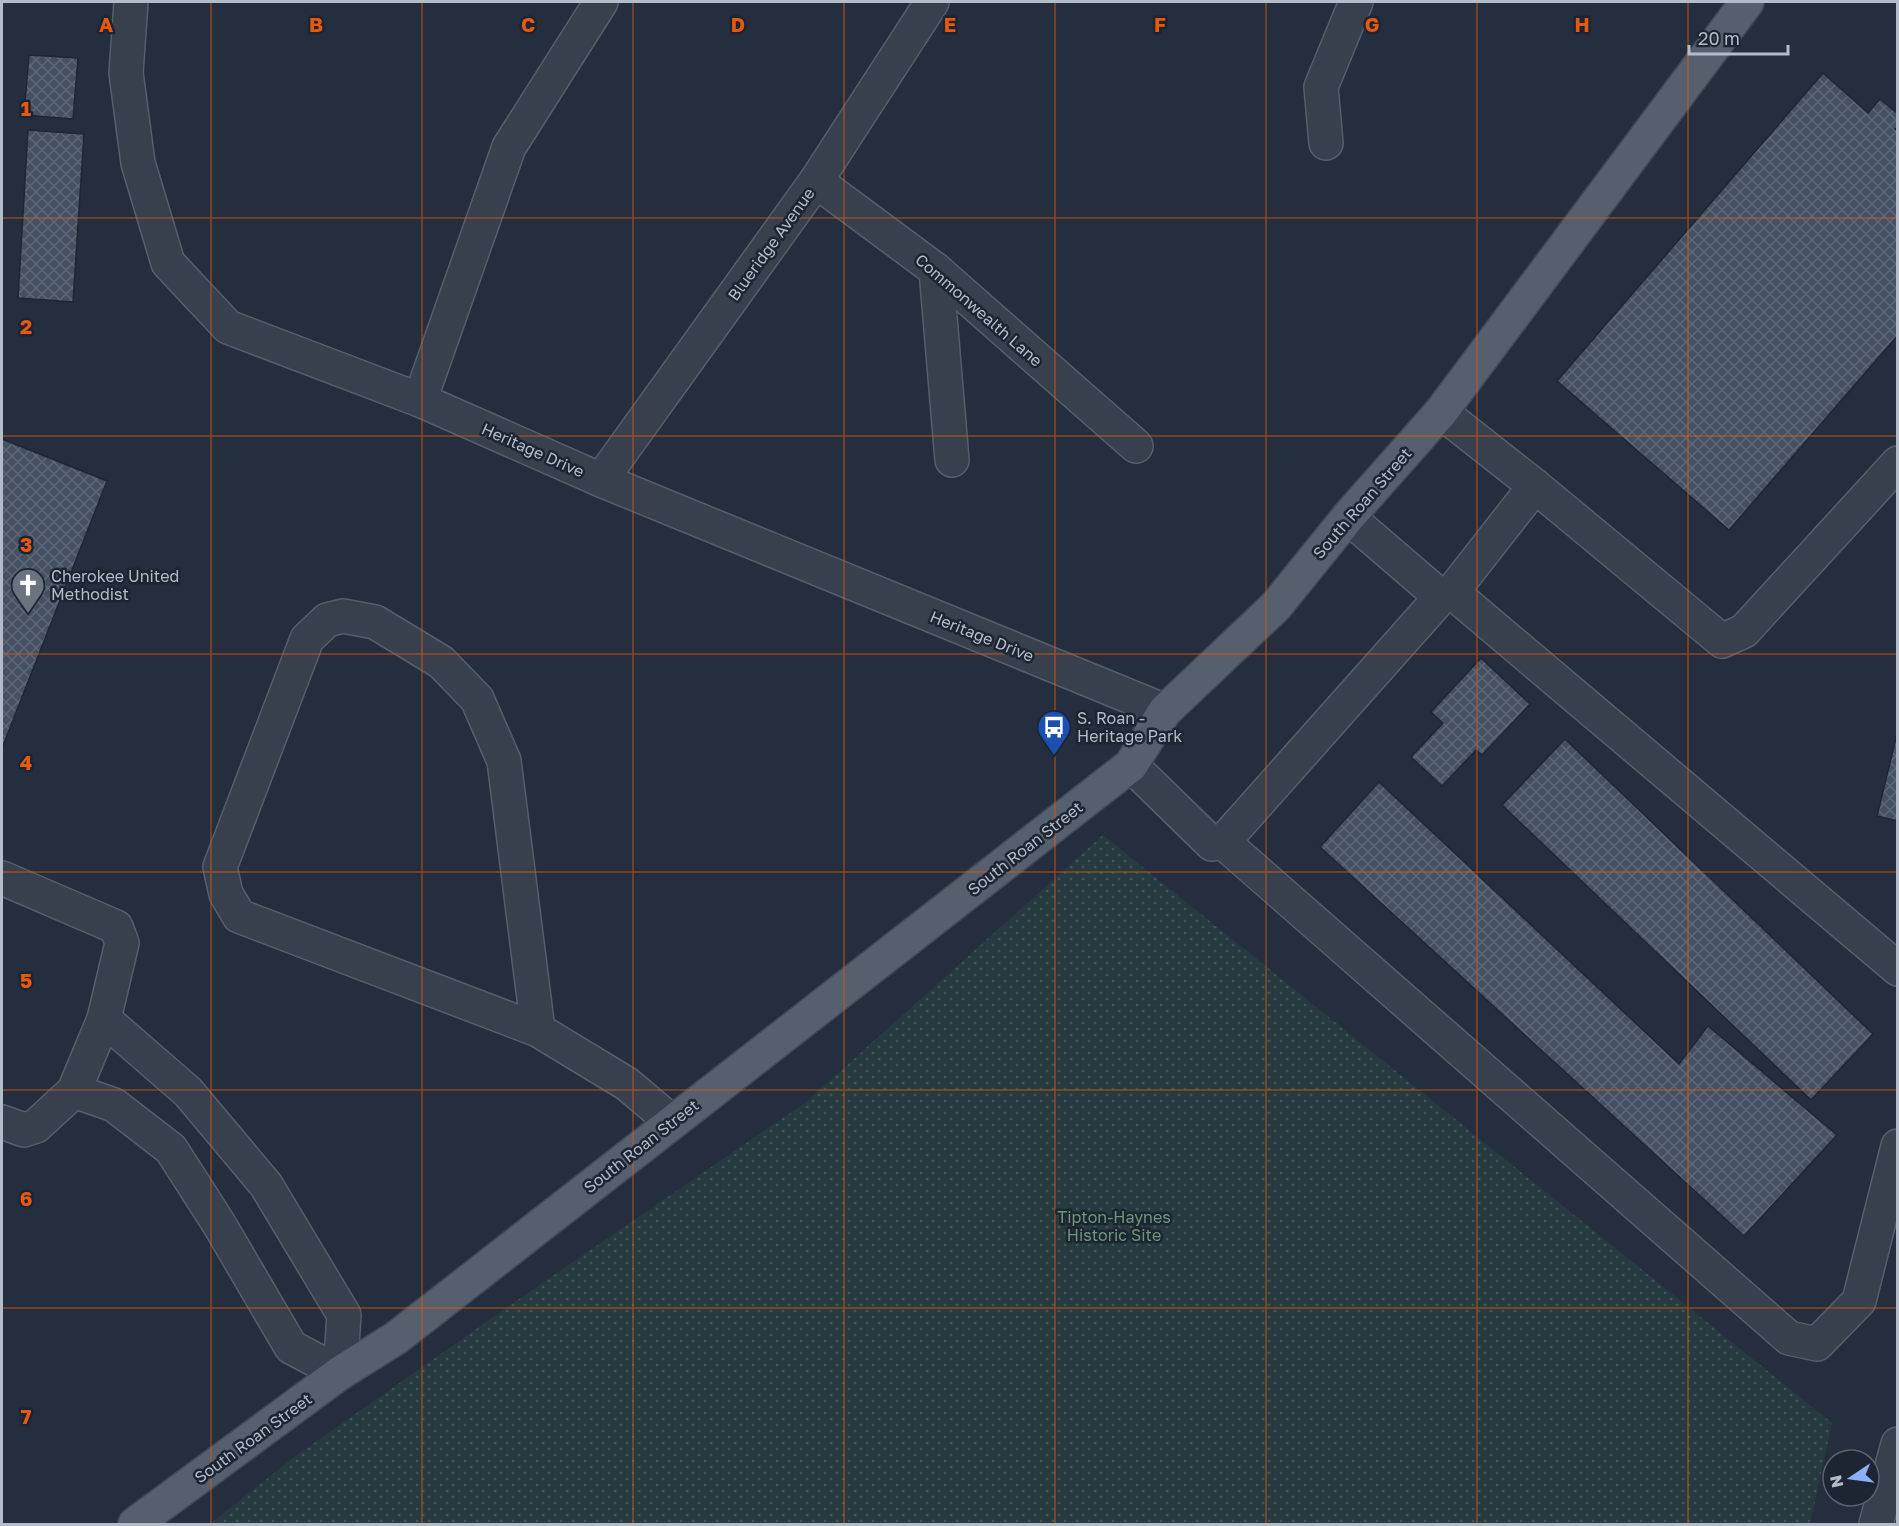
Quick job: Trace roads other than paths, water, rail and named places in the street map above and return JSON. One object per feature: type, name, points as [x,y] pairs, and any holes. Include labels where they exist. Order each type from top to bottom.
[{"type":"main road","name":"South Roan Street","points":[[135,1524],[340,1373],[396,1338],[1131,765],[1165,711],[1276,606],[1348,517],[1441,412],[1747,2]]},
{"type":"street","name":"Heritage Drive","points":[[131,2],[126,73],[138,164],[168,263],[228,327],[420,400],[601,480],[1165,711]]},
{"type":"street","points":[[420,400],[509,147],[601,2]]},
{"type":"street","name":"Blueridge Avenue","points":[[601,480],[816,181],[932,2]]},
{"type":"street","points":[[1326,143],[1321,87],[1356,2]]},
{"type":"street","name":"Commonwealth Lane","points":[[816,181],[936,270],[1136,446]]},
{"type":"street","points":[[936,270],[951,460]]},
{"type":"street","points":[[1441,412],[1535,486],[1722,641],[1744,632],[1898,463]]},
{"type":"street","points":[[1131,765],[1212,844],[1223,842],[1446,594],[1535,486]]},
{"type":"street","points":[[1348,517],[1446,594],[1898,969]]},
{"type":"street","points":[[538,1030],[504,761],[477,699],[441,662],[375,622],[343,616],[327,620],[307,639],[220,867],[226,894],[239,916],[538,1030],[627,1084],[672,1122]]},
{"type":"street","points":[[1223,842],[1789,1338],[1817,1344],[1859,1301],[1898,1146]]},
{"type":"street","points":[[2,878],[116,927],[122,943],[104,1019],[74,1091],[36,1126],[24,1130],[2,1122]]},
{"type":"street","points":[[74,1091],[114,1105],[171,1149],[219,1224],[291,1347],[340,1373],[344,1316],[266,1185],[188,1092],[104,1019]]},
{"type":"street","points":[[1876,1524],[1898,1444]]},
{"type":"place","name":"Cherokee United Methodist","points":[[28,614]]},
{"type":"place","name":"S. Roan - Heritage Park","points":[[1054,756]]},
{"type":"park label","name":"Tipton-Haynes Historic Site","points":[[1114,1226]]}]
